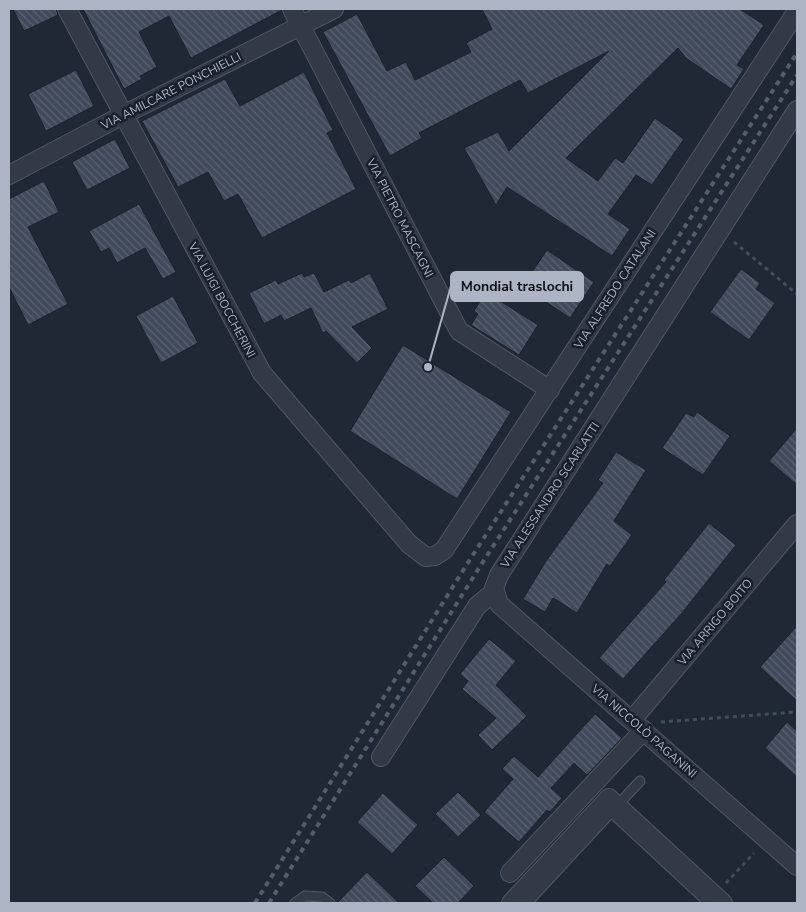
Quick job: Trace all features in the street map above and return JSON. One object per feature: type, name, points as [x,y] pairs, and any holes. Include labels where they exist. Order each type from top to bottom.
[{"type":"street","name":"VIA LUIGI BOCCHERINI","points":[[67,9],[262,373],[409,544],[426,557]]},
{"type":"street","name":"VIA PIETRO MASCAGNI","points":[[292,9],[459,331],[550,390]]},
{"type":"street","name":"VIA AMILCARE PONCHIELLI","points":[[9,175],[123,115],[334,9]]},
{"type":"street","name":"VIA ALFREDO CATALANI","points":[[426,557],[435,556],[444,550],[797,11]]},
{"type":"street","name":"VIA ALESSANDRO SCARLATTI","points":[[381,757],[477,606],[494,592],[498,575],[797,110]]},
{"type":"street","name":"VIA ARRIGO BOITO","points":[[510,873],[638,725],[650,699],[797,524]]},
{"type":"street","name":"VIA NICCOLÒ PAGANINI","points":[[494,592],[499,604],[797,866]]},
{"type":"street","points":[[511,903],[609,798],[615,810],[716,901]]},
{"type":"lane","points":[[527,903],[640,781]]},
{"type":"lane","points":[[295,903],[305,896],[322,897],[330,903]]},
{"type":"path","points":[[720,230],[797,294]]},
{"type":"path","points":[[650,699],[660,708],[660,722],[797,712]]},
{"type":"path","points":[[716,901],[758,849]]},
{"type":"building","points":[[13,9],[56,9],[58,15],[24,31]]},
{"type":"building","points":[[83,9],[282,10],[191,58],[169,16],[139,32],[157,67],[140,76],[142,79],[124,89]]},
{"type":"building","points":[[482,9],[740,9],[764,25],[737,65],[744,69],[731,89],[686,58],[678,48],[566,158],[598,181],[615,158],[623,163],[655,118],[684,139],[652,185],[636,175],[608,214],[630,229],[612,256],[507,187],[496,205],[464,148],[498,132],[509,151],[609,51],[528,93],[520,80],[419,133],[422,138],[390,156],[323,32],[357,14],[387,71],[406,62],[415,80],[471,52],[466,43],[492,29]]},
{"type":"building","points":[[76,70],[94,106],[46,131],[28,94]]},
{"type":"building","points":[[304,72],[333,130],[327,133],[356,189],[262,238],[238,194],[224,201],[208,172],[178,187],[142,121],[225,79],[240,106]]},
{"type":"building","points":[[115,139],[130,168],[87,190],[72,162]]},
{"type":"building","points":[[44,181],[59,212],[28,227],[68,304],[28,325],[9,287],[9,199]]},
{"type":"building","points":[[139,204],[176,272],[163,279],[145,248],[117,263],[109,248],[101,252],[89,231]]},
{"type":"building","points":[[547,250],[594,282],[570,318],[537,296],[543,287],[528,278]]},
{"type":"building","points":[[741,269],[760,283],[756,289],[775,303],[749,340],[710,312]]},
{"type":"building","points":[[302,273],[304,277],[314,273],[324,292],[349,280],[351,283],[370,273],[388,309],[352,327],[372,348],[357,363],[326,331],[323,333],[311,308],[284,321],[281,315],[264,324],[249,293],[276,280],[278,284]]},
{"type":"building","points":[[486,292],[538,325],[519,355],[471,325],[478,314],[474,311]]},
{"type":"building","points":[[173,296],[198,343],[161,363],[136,316]]},
{"type":"building","points":[[403,345],[511,412],[457,499],[350,431]]},
{"type":"building","points":[[697,412],[730,436],[703,475],[662,448],[686,413],[694,417]]},
{"type":"building","points":[[797,428],[797,485],[769,461]]},
{"type":"building","points":[[616,452],[646,470],[614,521],[632,535],[610,566],[607,564],[577,613],[553,598],[545,612],[523,599],[546,561],[603,483],[598,480]]},
{"type":"building","points":[[709,523],[736,545],[681,614],[623,679],[599,658],[666,582],[664,580]]},
{"type":"building","points":[[797,626],[797,701],[760,667]]},
{"type":"building","points":[[489,639],[516,661],[496,685],[527,716],[492,750],[478,735],[496,718],[462,689],[468,681],[460,674]]},
{"type":"building","points":[[595,714],[622,738],[587,775],[574,763],[551,788],[562,798],[550,812],[547,810],[519,842],[484,812],[513,779],[502,769],[514,756],[538,777]]},
{"type":"building","points":[[787,722],[797,731],[797,777],[765,748]]},
{"type":"building","points":[[458,792],[481,815],[458,837],[435,814]]},
{"type":"building","points":[[383,793],[418,825],[392,854],[357,822]]},
{"type":"building","points":[[444,857],[474,886],[458,903],[433,903],[415,886]]},
{"type":"building","points":[[367,872],[399,903],[337,903]]},
{"type":"railway","points":[[255,903],[469,561],[797,53]]},
{"type":"railway","points":[[269,903],[479,568],[797,75]]},
{"type":"place","name":"Mondial traslochi","points":[[428,367]]}]
